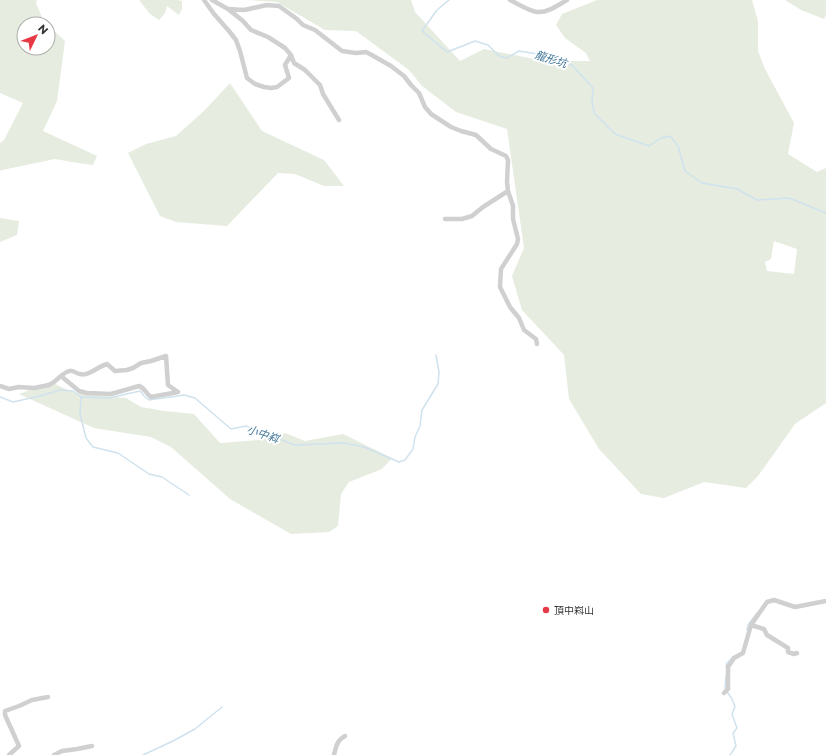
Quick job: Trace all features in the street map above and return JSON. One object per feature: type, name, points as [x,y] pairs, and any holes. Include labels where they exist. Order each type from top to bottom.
[{"type":"street","points":[[204,0],[236,40],[247,78],[255,84],[271,88],[277,87],[285,82],[289,78],[285,65],[291,54]]},
{"type":"street","points":[[212,0],[228,9],[244,21],[251,30],[268,37],[285,48],[291,54],[294,63],[305,70],[320,84],[323,94],[339,120]]},
{"type":"street","points":[[510,0],[537,12],[550,9],[567,0]]},
{"type":"street","points":[[228,9],[244,10],[267,5],[279,6],[303,25],[314,30],[342,51],[356,53],[366,52],[391,66],[404,76],[419,93],[425,106],[431,114],[451,127],[476,135],[491,149],[506,156],[508,160],[508,191],[513,206],[513,219],[518,239],[517,244],[501,269],[500,287],[510,307],[519,318],[524,330],[536,339],[537,344]]},
{"type":"street","points":[[445,219],[462,219],[472,216],[508,191]]},
{"type":"street","points":[[0,386],[9,389],[19,387],[34,388],[49,385],[67,370],[80,374],[86,374],[107,364],[115,371],[127,370],[141,363],[166,356],[168,385],[178,392],[151,397],[143,388],[139,386],[111,394],[87,394],[79,391],[61,376]]},
{"type":"street","points":[[724,693],[728,689],[728,667],[734,658],[743,653],[751,625],[767,602],[774,600],[795,607],[826,601]]},
{"type":"street","points":[[751,625],[764,629],[767,635],[788,648],[788,652],[794,654],[797,653]]},
{"type":"street","points":[[9,755],[19,746],[5,715],[5,711],[32,700],[48,697]]},
{"type":"street","points":[[334,755],[337,743],[345,736]]},
{"type":"street","points":[[54,755],[62,750],[92,746]]},
{"type":"shaded area","points":[[0,0],[37,0],[36,3],[41,16],[16,16],[16,56],[56,56],[56,33],[65,41],[57,101],[43,131],[97,156],[93,165],[55,159],[0,171],[0,143],[4,140],[23,103],[0,93]]},
{"type":"shaded area","points":[[139,0],[178,0],[182,1],[182,9],[179,15],[167,6],[165,13],[159,20],[150,14]]},
{"type":"shaded area","points":[[248,0],[411,0],[415,12],[460,61],[484,49],[544,61],[590,61],[586,53],[565,38],[556,25],[562,14],[597,0],[752,0],[758,21],[758,51],[765,69],[794,123],[788,154],[817,172],[826,168],[826,403],[795,424],[758,476],[746,488],[704,482],[664,498],[641,494],[599,449],[569,399],[564,355],[522,310],[512,276],[524,248],[507,129],[456,112],[422,86],[409,70],[356,31],[325,30],[277,2]],"holes":[[[774,241],[797,249],[794,274],[767,271],[765,262],[771,259]]]},
{"type":"shaded area","points":[[785,0],[826,0],[826,15],[824,19],[801,10]]},
{"type":"shaded area","points":[[230,83],[262,131],[324,160],[344,186],[324,186],[295,174],[278,173],[227,226],[176,222],[160,216],[128,153],[146,144],[176,136],[205,110]]},
{"type":"shaded area","points":[[0,218],[19,221],[17,235],[0,242]]},
{"type":"shaded area","points":[[50,382],[75,393],[126,398],[141,407],[194,414],[220,443],[258,440],[285,433],[305,441],[343,434],[392,458],[382,469],[349,482],[341,494],[338,526],[329,532],[291,534],[230,499],[171,447],[151,437],[94,428],[19,394]]},
{"type":"waterway","name":"龍形坑","points":[[449,0],[437,10],[422,31],[447,52],[475,41],[488,45],[499,56],[507,58],[519,51],[551,56],[572,65],[593,88],[592,100],[594,113],[615,134],[649,146],[661,138],[670,136],[678,146],[685,171],[702,183],[737,189],[757,200],[789,198],[826,213]]},
{"type":"waterway","name":"小中嵙","points":[[0,397],[13,402],[60,390],[73,391],[81,397],[109,398],[140,391],[149,400],[184,395],[195,398],[231,429],[246,426],[295,445],[344,443],[364,447],[399,462],[405,460],[413,449],[415,437],[420,426],[422,410],[438,384],[439,372],[436,355]]},
{"type":"waterway","points":[[81,397],[80,414],[86,438],[93,447],[118,453],[149,474],[162,477],[189,495]]},
{"type":"waterway","points":[[747,630],[748,625],[757,613]]},
{"type":"waterway","points":[[726,666],[733,657]]},
{"type":"waterway","points":[[726,676],[725,689],[732,699],[735,707],[732,714],[737,728],[733,733],[736,746],[730,755]]},
{"type":"waterway","points":[[143,755],[195,729],[222,707]]},
{"type":"place","name":"頂中嵙山","points":[[546,610]]}]
